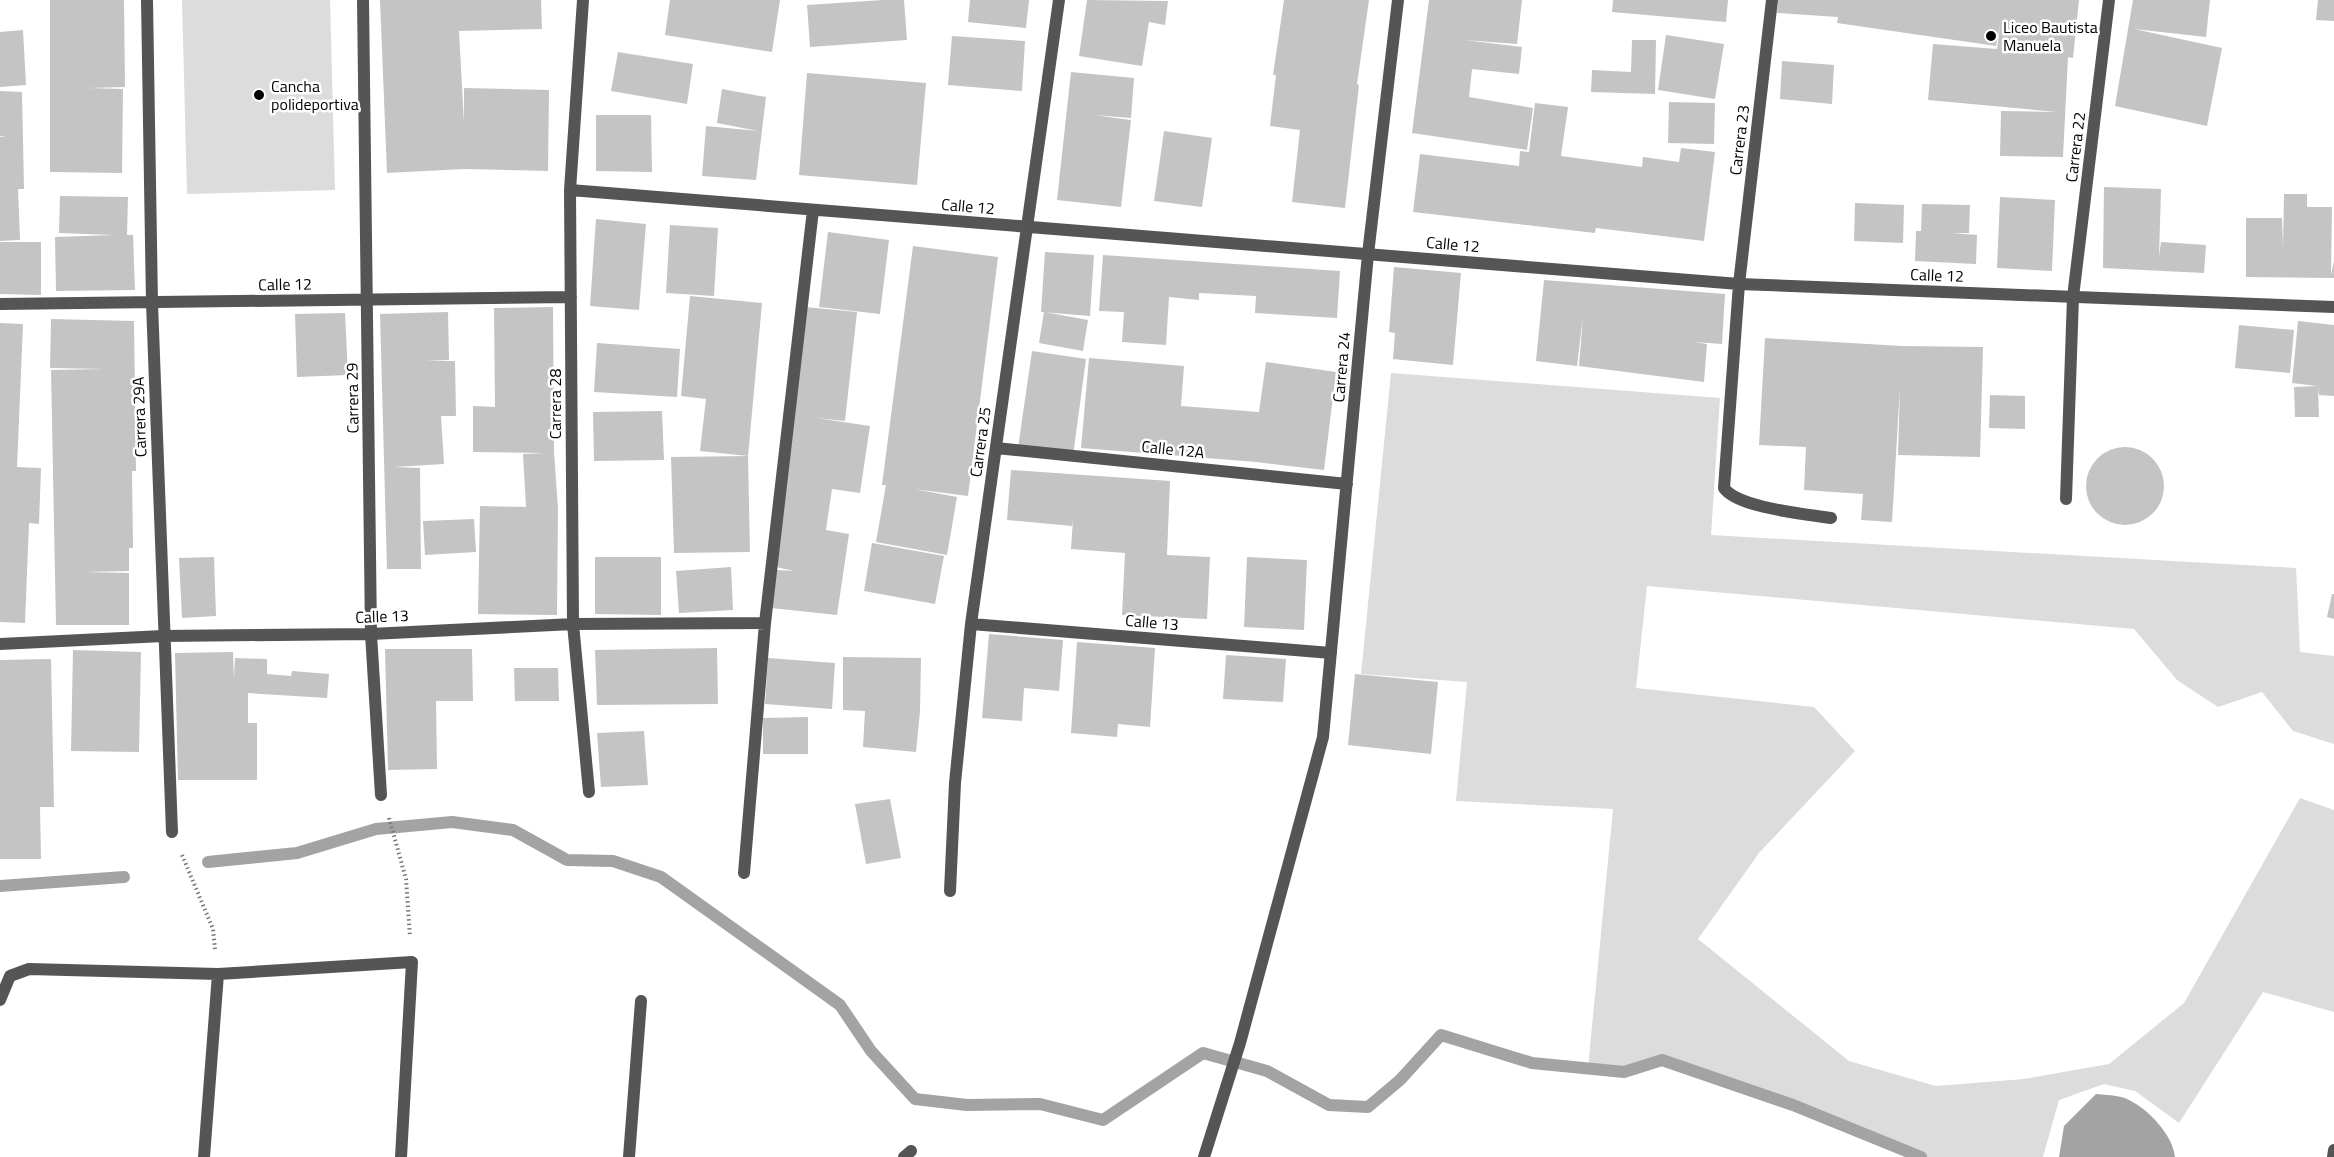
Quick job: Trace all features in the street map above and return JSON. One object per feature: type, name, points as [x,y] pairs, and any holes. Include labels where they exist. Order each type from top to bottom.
[{"type":"street","name":"Carrera 29A","points":[[147,0],[152,303],[172,832]]},
{"type":"street","name":"Carrera 29","points":[[363,0],[371,634],[381,795]]},
{"type":"street","name":"Carrera 28","points":[[583,0],[570,190],[573,624],[589,792]]},
{"type":"street","name":"Carrera 25","points":[[950,891],[957,750],[970,624],[1059,0]]},
{"type":"street","name":"Carrera 24","points":[[1204,1157],[1240,1043],[1323,737],[1368,254],[1398,0]]},
{"type":"street","name":"Carrera 23","points":[[1772,0],[1739,284],[1724,488],[1728,494],[1743,500],[1831,518]]},
{"type":"street","name":"Carrera 22","points":[[2066,498],[2073,297],[2109,0]]},
{"type":"street","name":"Calle 12","points":[[570,190],[1739,284],[2334,307]]},
{"type":"street","points":[[744,873],[765,623],[813,210]]},
{"type":"street","name":"Calle 12","points":[[0,304],[571,297]]},
{"type":"street","name":"Calle 12A","points":[[996,447],[1347,484]]},
{"type":"street","name":"Calle 13","points":[[0,644],[163,636],[371,634],[573,624],[765,623]]},
{"type":"street","name":"Calle 13","points":[[970,624],[1331,653]]},
{"type":"street","points":[[0,1000],[10,976],[28,969],[218,974],[412,962],[401,1157]]},
{"type":"street","points":[[204,1157],[218,974]]},
{"type":"street","points":[[629,1157],[641,1001]]},
{"type":"street","points":[[2333,1157],[2334,1150]]},
{"type":"path","points":[[172,832],[213,928],[218,974]]},
{"type":"path","points":[[397,842],[406,879],[412,962]]},
{"type":"shaded area","name":"Cancha polideportiva","points":[[182,0],[330,0],[335,190],[187,194]]},
{"type":"shaded area","points":[[1391,373],[1720,398],[1711,535],[2296,568],[2300,652],[2334,656],[2334,744],[2293,731],[2262,692],[2218,707],[2177,680],[2134,629],[1647,586],[1636,688],[1814,707],[1855,751],[1759,853],[1698,939],[1849,1061],[1936,1086],[2024,1079],[2109,1064],[2184,1003],[2300,798],[2334,810],[2334,1012],[2263,992],[2179,1123],[2135,1091],[2104,1084],[2059,1100],[2043,1157],[1921,1157],[1793,1105],[1662,1060],[1624,1072],[1588,1068],[1613,809],[1456,801],[1467,682],[1361,674]]},
{"type":"shaded area","points":[[2096,1094],[2125,1098],[2144,1110],[2165,1132],[2175,1157],[2059,1157],[2064,1126]]},
{"type":"building","points":[[50,0],[124,0],[125,87],[89,88],[123,89],[122,173],[50,172]]},
{"type":"building","points":[[380,0],[541,0],[542,29],[459,31],[464,123],[464,88],[549,90],[548,171],[464,169],[387,173]]},
{"type":"building","points":[[670,0],[780,0],[772,52],[665,35]]},
{"type":"building","points":[[904,0],[907,40],[810,47],[807,5]]},
{"type":"building","points":[[970,0],[1029,0],[1026,28],[968,22]]},
{"type":"building","points":[[1087,0],[1168,1],[1165,25],[1149,22],[1142,66],[1079,56]]},
{"type":"building","points":[[1284,0],[1369,0],[1357,84],[1359,85],[1345,208],[1292,202],[1300,130],[1270,126],[1276,75],[1273,75]]},
{"type":"building","points":[[1429,0],[1522,0],[1517,44],[1464,40],[1522,47],[1519,74],[1472,69],[1469,97],[1533,108],[1527,150],[1412,133]]},
{"type":"building","points":[[1613,0],[1728,0],[1726,22],[1612,12]]},
{"type":"building","points":[[1778,0],[2079,0],[2073,58],[2068,57],[2063,157],[2000,156],[2001,111],[2057,112],[1928,100],[1933,44],[1997,49],[2000,26],[1996,46],[1837,23],[1838,17],[1777,13]]},
{"type":"building","points":[[2133,0],[2210,0],[2206,37],[2134,29],[2222,48],[2207,126],[2115,106]]},
{"type":"building","points":[[2318,0],[2334,0],[2334,21],[2316,20]]},
{"type":"building","points":[[23,30],[26,85],[0,87],[0,32]]},
{"type":"building","points":[[1666,35],[1724,44],[1715,99],[1658,90]]},
{"type":"building","points":[[952,36],[1025,41],[1022,91],[948,85]]},
{"type":"building","points":[[1632,40],[1656,40],[1655,94],[1591,92],[1592,70],[1631,72]]},
{"type":"building","points":[[618,52],[693,64],[687,104],[611,91]]},
{"type":"building","points":[[1782,61],[1834,65],[1832,104],[1780,99]]},
{"type":"building","points":[[1071,72],[1134,78],[1131,118],[1094,115],[1131,120],[1121,207],[1057,200]]},
{"type":"building","points":[[807,73],[926,83],[917,185],[799,175]]},
{"type":"building","points":[[722,89],[766,97],[756,180],[702,176],[706,126],[758,131],[717,123]]},
{"type":"building","points":[[0,91],[22,92],[24,189],[18,189],[20,240],[0,241],[0,137],[6,137],[0,136]]},
{"type":"building","points":[[1669,102],[1715,103],[1714,144],[1668,143]]},
{"type":"building","points":[[1535,103],[1568,107],[1561,156],[1642,167],[1643,157],[1679,162],[1681,148],[1715,152],[1704,241],[1596,228],[1595,233],[1413,212],[1420,154],[1519,166],[1520,151],[1529,152]]},
{"type":"building","points":[[596,115],[651,115],[652,172],[596,171]]},
{"type":"building","points":[[1164,131],[1212,138],[1202,207],[1154,201]]},
{"type":"building","points":[[2104,187],[2161,189],[2159,257],[2161,242],[2206,245],[2204,273],[2103,268]]},
{"type":"building","points":[[2284,194],[2307,194],[2307,207],[2332,207],[2331,275],[2334,261],[2334,278],[2246,277],[2246,218],[2282,218],[2283,247]]},
{"type":"building","points":[[60,196],[128,197],[127,235],[133,235],[135,290],[56,291],[55,237],[114,235],[59,233]]},
{"type":"building","points":[[2000,197],[2055,200],[2052,271],[1997,268]]},
{"type":"building","points":[[1855,203],[1904,205],[1903,243],[1854,241]]},
{"type":"building","points":[[1922,204],[1970,205],[1969,233],[1952,233],[1977,235],[1976,264],[1915,261],[1916,231],[1921,231]]},
{"type":"building","points":[[596,219],[646,224],[639,310],[590,306]]},
{"type":"building","points":[[670,225],[718,228],[714,296],[666,293]]},
{"type":"building","points":[[828,232],[889,240],[880,314],[819,307]]},
{"type":"building","points":[[0,242],[41,242],[41,295],[0,294]]},
{"type":"building","points":[[913,246],[998,257],[968,496],[914,489],[957,497],[947,555],[876,542],[886,485],[882,485]]},
{"type":"building","points":[[1045,252],[1094,255],[1090,316],[1041,312]]},
{"type":"building","points":[[1103,255],[1340,271],[1337,318],[1255,313],[1256,296],[1199,293],[1199,300],[1169,297],[1166,345],[1122,342],[1124,312],[1099,311]]},
{"type":"building","points":[[1394,267],[1461,273],[1453,365],[1393,359],[1395,333],[1389,332]]},
{"type":"building","points":[[1544,280],[1725,294],[1722,344],[1693,342],[1707,344],[1704,382],[1579,366],[1583,316],[1577,366],[1536,361]]},
{"type":"building","points":[[690,296],[762,303],[748,456],[700,451],[706,399],[681,396]]},
{"type":"building","points":[[553,307],[554,452],[558,508],[557,615],[478,614],[480,506],[526,507],[523,454],[547,453],[473,452],[473,406],[495,407],[494,308]]},
{"type":"building","points":[[805,307],[857,312],[845,421],[816,418],[870,426],[860,493],[832,489],[826,530],[849,534],[837,615],[771,608],[776,570],[794,571],[776,567]]},
{"type":"building","points":[[448,312],[449,360],[426,361],[455,361],[456,416],[441,416],[444,464],[394,467],[420,468],[421,569],[387,569],[380,314]]},
{"type":"building","points":[[1044,312],[1088,320],[1083,351],[1039,343]]},
{"type":"building","points":[[345,313],[348,375],[297,377],[295,314]]},
{"type":"building","points":[[51,319],[134,321],[136,471],[132,471],[133,548],[129,548],[129,571],[83,572],[129,573],[129,625],[56,625],[51,370],[106,369],[50,368]]},
{"type":"building","points":[[2298,321],[2334,325],[2334,396],[2319,395],[2318,386],[2319,417],[2295,417],[2294,387],[2317,386],[2292,383]]},
{"type":"building","points":[[0,323],[23,324],[17,467],[41,468],[39,524],[29,523],[25,623],[0,622]]},
{"type":"building","points":[[2239,325],[2294,330],[2290,373],[2235,368]]},
{"type":"building","points":[[1765,338],[1902,346],[1983,347],[1980,457],[1898,455],[1900,387],[1892,522],[1861,520],[1863,494],[1804,490],[1806,447],[1759,445]]},
{"type":"building","points":[[597,343],[680,349],[677,397],[594,392]]},
{"type":"building","points":[[1032,351],[1086,359],[1073,456],[1018,448]]},
{"type":"building","points":[[1089,358],[1184,366],[1181,406],[1259,412],[1266,362],[1336,372],[1324,470],[1256,462],[1081,448]]},
{"type":"building","points":[[1990,395],[2025,396],[2025,429],[1989,428]]},
{"type":"building","points":[[662,411],[664,460],[594,461],[593,412]]},
{"type":"building","points":[[2125,447],[2140,450],[2153,458],[2161,471],[2164,486],[2161,501],[2153,514],[2140,522],[2125,525],[2110,522],[2097,514],[2089,501],[2086,486],[2089,471],[2097,458],[2110,450]]},
{"type":"building","points":[[748,456],[750,552],[674,553],[671,457]]},
{"type":"building","points":[[1011,470],[1170,481],[1167,555],[1210,557],[1207,619],[1122,615],[1125,553],[1071,549],[1073,519],[1072,526],[1007,520]]},
{"type":"building","points":[[474,519],[476,552],[425,555],[423,521]]},
{"type":"building","points":[[872,543],[944,556],[935,604],[864,591]]},
{"type":"building","points":[[214,557],[216,616],[182,618],[179,558]]},
{"type":"building","points":[[595,557],[661,557],[661,615],[595,614]]},
{"type":"building","points":[[1247,557],[1307,560],[1304,630],[1244,627]]},
{"type":"building","points":[[731,567],[733,610],[679,613],[676,571]]},
{"type":"building","points":[[2332,594],[2334,594],[2334,619],[2327,617]]},
{"type":"building","points":[[989,634],[1063,640],[1059,691],[1024,688],[1022,721],[982,718]]},
{"type":"building","points":[[1077,642],[1155,648],[1150,727],[1118,724],[1117,737],[1071,733]]},
{"type":"building","points":[[717,648],[718,704],[597,705],[595,650]]},
{"type":"building","points":[[385,649],[472,649],[473,701],[436,701],[437,769],[388,770]]},
{"type":"building","points":[[73,650],[141,652],[139,752],[71,751]]},
{"type":"building","points":[[233,652],[234,678],[235,658],[267,659],[267,674],[291,676],[292,671],[329,674],[327,698],[248,693],[248,723],[257,723],[257,780],[178,780],[175,653]]},
{"type":"building","points":[[1226,655],[1286,659],[1283,702],[1223,699]]},
{"type":"building","points":[[843,657],[921,658],[920,711],[916,752],[863,747],[865,711],[843,710]]},
{"type":"building","points":[[768,658],[835,663],[832,709],[765,704]]},
{"type":"building","points":[[51,659],[54,807],[40,807],[41,859],[0,859],[0,660]]},
{"type":"building","points":[[514,668],[558,668],[559,701],[515,701]]},
{"type":"building","points":[[1355,674],[1438,682],[1431,754],[1348,745]]},
{"type":"building","points":[[808,717],[808,754],[763,754],[763,718]]},
{"type":"building","points":[[644,731],[648,785],[601,787],[597,733]]},
{"type":"building","points":[[890,799],[901,858],[866,864],[855,804]]},
{"type":"waterway","points":[[208,862],[297,853],[376,829],[452,822],[513,830],[567,860],[613,861],[661,877],[840,1005],[871,1051],[915,1099],[967,1105],[1040,1104],[1103,1120],[1203,1053],[1267,1071],[1329,1105],[1368,1107],[1400,1080],[1441,1035],[1532,1063],[1624,1072],[1662,1060],[1793,1105],[1921,1157]]},
{"type":"waterway","points":[[0,886],[124,877]]},
{"type":"place","name":"Liceo Bautista Manuela","points":[[1991,36]]},
{"type":"place","name":"Cancha polideportiva","points":[[259,95]]}]
